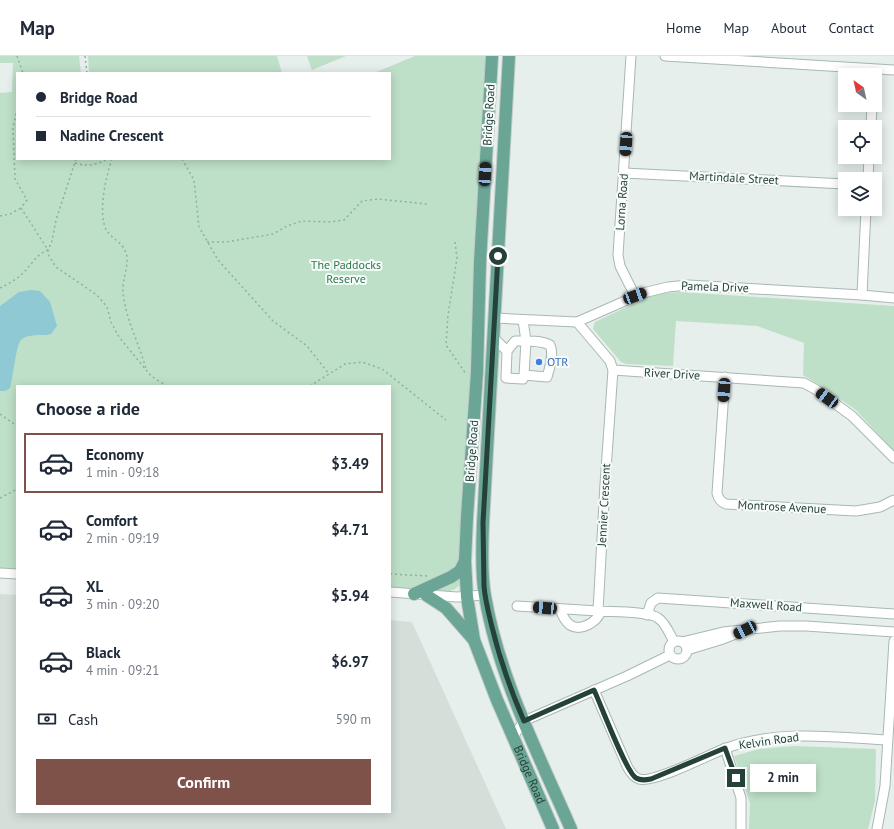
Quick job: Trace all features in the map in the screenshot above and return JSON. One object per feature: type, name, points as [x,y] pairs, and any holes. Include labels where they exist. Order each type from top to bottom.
[{"type":"main road","name":"Bridge Road","points":[[492,56],[465,561],[467,597],[474,640],[497,700],[553,829]]},
{"type":"main road","name":"Bridge Road","points":[[509,56],[483,523],[482,556],[484,595],[512,693],[571,829]]},
{"type":"main road","points":[[479,318],[495,318]]},
{"type":"main road","points":[[414,594],[451,577],[460,571],[465,561]]},
{"type":"main road","points":[[426,595],[446,608],[474,640]]},
{"type":"street","name":"Lorna Road","points":[[631,56],[618,256],[620,266],[635,296]]},
{"type":"street","points":[[665,56],[838,69]]},
{"type":"street","points":[[882,71],[894,70]]},
{"type":"street","name":"Martindale Street","points":[[624,173],[838,184]]},
{"type":"street","points":[[862,295],[866,216]]},
{"type":"street","name":"Pamela Drive","points":[[495,318],[577,322],[635,296],[668,287],[688,285],[894,298]]},
{"type":"street","points":[[490,389],[506,378],[523,379],[526,341],[523,320]]},
{"type":"street","points":[[577,322],[610,361],[613,370]]},
{"type":"street","points":[[494,338],[507,351]]},
{"type":"street","points":[[506,378],[507,351],[515,341],[546,342],[550,344],[552,349],[547,377],[524,375]]},
{"type":"street","name":"River Drive","points":[[613,370],[797,382],[810,385],[852,416],[894,458]]},
{"type":"street","name":"Jennier Crescent","points":[[599,611],[613,370]]},
{"type":"street","name":"Montrose Avenue","points":[[725,377],[717,493],[718,498],[722,502],[726,504],[856,512],[880,507],[894,500]]},
{"type":"street","points":[[0,573],[16,574]]},
{"type":"street","points":[[391,592],[467,597],[484,595]]},
{"type":"street","name":"Maxwell Road","points":[[647,615],[650,603],[658,598],[894,614]]},
{"type":"street","points":[[513,736],[524,721],[670,655],[669,648],[681,645],[661,620],[656,617],[599,611],[516,606]]},
{"type":"street","points":[[560,609],[567,622],[575,627],[582,627],[592,622],[599,616],[599,611]]},
{"type":"street","name":"Maxwell Road","points":[[670,655],[674,659],[680,659],[685,656],[681,645],[723,632],[771,626],[798,626],[894,632]]},
{"type":"street","points":[[877,829],[885,786],[894,641]]},
{"type":"street","name":"Kelvin Road","points":[[594,690],[627,766],[632,775],[637,779],[651,779],[725,748],[759,740],[792,736],[814,736],[888,740]]},
{"type":"street","points":[[725,748],[740,793],[742,804],[741,829]]},
{"type":"path","points":[[17,56],[23,72]]},
{"type":"path","points":[[85,56],[87,72]]},
{"type":"path","points":[[0,216],[10,214],[21,208],[27,200],[15,179],[13,128],[16,114]]},
{"type":"path","points":[[0,288],[7,285],[22,274],[40,253],[48,250],[52,241],[56,220],[76,163],[84,166],[100,163],[104,160]]},
{"type":"path","points":[[112,160],[107,172],[102,198],[102,215],[106,230],[124,248],[127,257],[123,290],[125,305],[128,318],[147,370]]},
{"type":"path","points":[[183,160],[194,180],[199,227],[218,260],[273,321],[307,346],[329,374]]},
{"type":"path","points":[[207,242],[226,242],[273,234],[287,226],[302,221],[329,222],[344,220],[362,201],[378,199],[427,204]]},
{"type":"path","points":[[21,208],[35,228],[56,267],[97,295],[107,307],[111,322],[119,337],[151,376],[165,385]]},
{"type":"path","points":[[455,242],[457,258],[448,314],[446,345],[467,375]]},
{"type":"path","points":[[312,385],[345,364],[362,362],[382,369],[446,420]]},
{"type":"path","points":[[0,414],[16,425]]},
{"type":"path","points":[[0,498],[16,490]]},
{"type":"path","points":[[391,574],[433,576]]},
{"type":"shaded area","points":[[0,594],[16,595],[16,813],[391,813],[391,620],[412,622],[506,829],[0,829]]},
{"type":"green space","name":"The Paddocks Reserve","points":[[0,56],[79,56],[81,72],[16,72],[16,160],[391,160],[391,72],[376,72],[415,56],[492,56],[465,581],[455,589],[443,594],[391,594],[391,385],[16,385],[16,573],[0,572],[0,93],[12,92],[13,63],[0,63]]},
{"type":"green space","points":[[88,56],[277,56],[282,72],[89,72]]},
{"type":"green space","points":[[307,56],[346,56],[312,70]]},
{"type":"green space","points":[[681,292],[894,306],[894,451],[856,410],[803,375],[804,343],[757,326],[676,321],[673,366],[626,364],[621,362],[593,329],[595,322],[648,297],[663,293]]},
{"type":"green space","points":[[794,746],[876,749],[875,801],[868,829],[749,829],[750,803],[734,756],[759,749]]},
{"type":"water","points":[[31,290],[40,291],[50,302],[57,326],[51,334],[29,336],[21,340],[19,343],[10,388],[5,391],[0,391],[0,306],[19,292]]},
{"type":"place","name":"OTR","points":[[539,362]]},
{"type":"route","points":[[498,256],[483,523],[482,556],[484,595],[494,637],[512,693],[524,721],[594,690],[625,762],[630,772],[637,779],[647,780],[663,775],[725,748],[736,778]]}]
